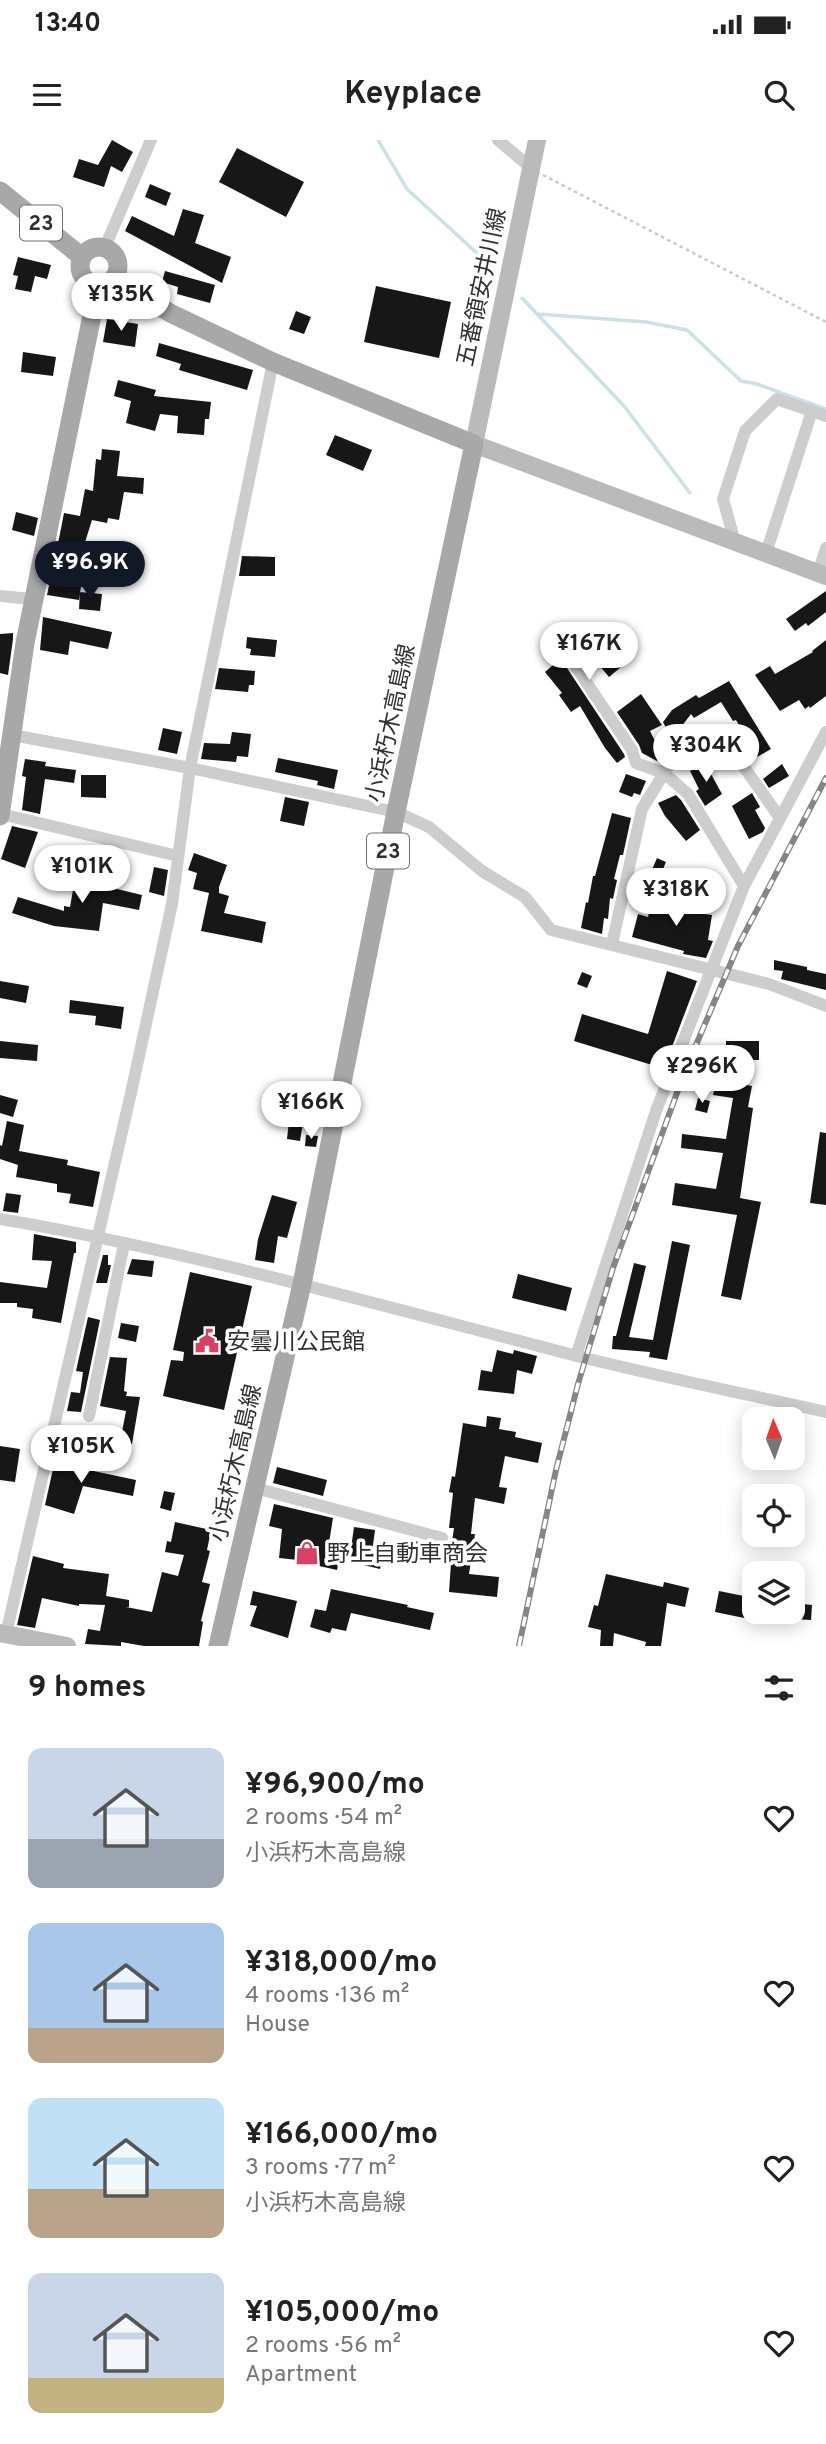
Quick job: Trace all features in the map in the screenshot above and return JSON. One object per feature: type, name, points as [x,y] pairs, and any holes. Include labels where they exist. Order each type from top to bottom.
[{"type":"main road","name":"五番領安井川線","points":[[474,444],[537,140]]},
{"type":"main road","name":"23","points":[[0,191],[82,257]]},
{"type":"main road","name":"23","points":[[105,247],[92,248],[82,257],[82,276],[92,284],[106,282],[273,362],[474,444]]},
{"type":"main road","points":[[0,815],[33,599],[106,282],[119,267],[116,255],[105,247]]},
{"type":"main road","points":[[474,444],[822,574]]},
{"type":"main road","name":"小浜朽木高島線","points":[[218,1646],[302,1284],[396,813],[474,444]]},
{"type":"main road","points":[[3,1633],[67,1646]]},
{"type":"street","points":[[105,247],[151,140]]},
{"type":"street","points":[[498,140],[531,168]]},
{"type":"street","points":[[3,1633],[97,1238],[166,931],[190,768],[273,362]]},
{"type":"street","points":[[735,542],[723,499],[745,431],[777,399],[826,416]]},
{"type":"street","points":[[766,553],[812,411]]},
{"type":"street","points":[[822,574],[826,548]]},
{"type":"street","points":[[0,596],[33,599]]},
{"type":"street","points":[[576,667],[632,750],[636,763],[664,773],[688,794],[744,886]]},
{"type":"street","points":[[612,944],[642,809],[677,752],[706,730],[720,733],[780,818]]},
{"type":"street","points":[[576,1356],[656,1111],[744,886],[826,732]]},
{"type":"street","points":[[12,735],[190,768],[396,813],[429,827],[482,870],[525,897],[551,930],[769,984],[826,1006]]},
{"type":"street","points":[[0,815],[178,856]]},
{"type":"street","points":[[0,1219],[302,1284],[576,1356],[826,1412]]},
{"type":"street","points":[[89,1416],[124,1244]]},
{"type":"street","points":[[255,1488],[442,1538]]},
{"type":"path","points":[[531,168],[826,321]]},
{"type":"building","points":[[112,140],[133,152],[122,172],[111,166],[104,187],[73,177],[79,159],[98,165]]},
{"type":"building","points":[[237,148],[304,182],[286,217],[219,182]]},
{"type":"building","points":[[150,184],[171,193],[166,206],[145,197]]},
{"type":"building","points":[[183,209],[204,215],[195,243],[231,257],[222,283],[125,231],[132,216],[174,236]]},
{"type":"building","points":[[18,257],[51,265],[47,279],[35,276],[31,292],[15,289],[18,276],[13,275]]},
{"type":"building","points":[[165,271],[215,285],[210,303],[177,294],[178,287],[162,282]]},
{"type":"building","points":[[376,286],[451,302],[439,358],[364,342]]},
{"type":"building","points":[[296,311],[311,317],[304,334],[289,329]]},
{"type":"building","points":[[107,319],[138,324],[135,347],[103,342]]},
{"type":"building","points":[[159,343],[253,370],[247,390],[179,370],[181,364],[156,356]]},
{"type":"building","points":[[23,352],[56,357],[53,376],[21,372]]},
{"type":"building","points":[[118,380],[156,390],[154,396],[211,402],[209,419],[205,419],[204,435],[177,433],[178,416],[160,414],[155,431],[126,423],[131,401],[114,396]]},
{"type":"building","points":[[335,435],[372,450],[363,471],[326,455]]},
{"type":"building","points":[[102,449],[120,451],[117,476],[144,478],[143,494],[124,492],[119,520],[108,518],[107,523],[92,520],[81,555],[65,551],[64,556],[56,554],[64,513],[80,516],[85,489],[93,491],[96,459],[101,460]]},
{"type":"building","points":[[16,512],[38,518],[34,536],[12,530]]},
{"type":"building","points":[[242,556],[275,557],[275,576],[239,576]]},
{"type":"building","points":[[51,576],[82,580],[79,600],[47,595]]},
{"type":"building","points":[[826,591],[826,612],[808,626],[806,623],[795,631],[786,619]]},
{"type":"building","points":[[80,592],[102,594],[100,611],[79,609]]},
{"type":"building","points":[[43,617],[112,632],[108,649],[70,641],[68,655],[40,650]]},
{"type":"building","points":[[602,626],[627,662],[609,677],[589,653],[580,659],[571,660],[567,668],[624,754],[625,757],[617,763],[580,706],[571,712],[559,695],[562,693],[545,672],[576,645],[586,642],[583,635]]},
{"type":"building","points":[[13,633],[8,675],[0,673],[0,634]]},
{"type":"building","points":[[247,637],[277,640],[275,657],[250,655],[251,649],[246,648]]},
{"type":"building","points":[[826,640],[826,696],[810,708],[809,706],[805,709],[799,700],[780,711],[755,675],[770,666],[775,674],[813,652]]},
{"type":"building","points":[[219,668],[255,671],[254,685],[249,685],[248,692],[215,689]]},
{"type":"building","points":[[729,681],[771,749],[757,757],[736,720],[733,721],[721,702],[694,718],[691,714],[672,739],[663,722],[672,710],[696,695],[699,698]]},
{"type":"building","points":[[641,694],[662,725],[650,731],[662,755],[657,761],[642,753],[617,712]]},
{"type":"building","points":[[163,728],[182,732],[177,754],[158,750]]},
{"type":"building","points":[[232,732],[251,734],[248,757],[237,756],[236,762],[201,759],[204,743],[230,744]]},
{"type":"building","points":[[278,758],[338,770],[334,789],[317,785],[318,781],[275,772]]},
{"type":"building","points":[[25,759],[46,762],[45,766],[76,770],[74,783],[45,779],[40,814],[22,810]]},
{"type":"building","points":[[705,763],[722,794],[705,806],[696,791],[699,789],[690,771]]},
{"type":"building","points":[[782,764],[789,776],[769,788],[763,779]]},
{"type":"building","points":[[626,774],[646,781],[640,795],[634,793],[632,797],[619,792]]},
{"type":"building","points":[[81,775],[106,775],[106,798],[81,797]]},
{"type":"building","points":[[752,793],[760,807],[755,810],[765,828],[763,832],[749,839],[732,806]]},
{"type":"building","points":[[676,795],[700,830],[686,841],[658,803]]},
{"type":"building","points":[[285,797],[309,802],[304,826],[280,821]]},
{"type":"building","points":[[612,813],[631,818],[623,855],[620,855],[614,879],[617,880],[613,899],[610,898],[608,919],[604,918],[602,934],[581,928]]},
{"type":"building","points":[[12,826],[38,832],[25,868],[1,859]]},
{"type":"building","points":[[194,853],[227,865],[219,887],[219,893],[229,896],[224,913],[266,922],[262,943],[201,931],[209,893],[193,889],[197,873],[188,870]]},
{"type":"building","points":[[657,858],[666,862],[660,876],[651,872]]},
{"type":"building","points":[[154,867],[168,870],[164,896],[149,892]]},
{"type":"building","points":[[100,872],[120,876],[117,889],[142,895],[139,910],[103,903],[99,931],[54,926],[12,913],[18,897],[64,911],[64,906],[70,907],[75,879],[97,884]]},
{"type":"building","points":[[652,899],[694,910],[696,901],[706,903],[704,914],[712,915],[708,940],[713,941],[706,958],[683,954],[684,951],[632,937],[638,914],[648,917]]},
{"type":"building","points":[[774,960],[826,974],[826,990],[781,979],[783,971],[774,970]]},
{"type":"building","points":[[667,971],[697,981],[667,1060],[653,1060],[652,1065],[574,1041],[582,1014],[648,1034]]},
{"type":"building","points":[[582,972],[592,976],[587,988],[577,984]]},
{"type":"building","points":[[0,981],[29,986],[26,1003],[0,998]]},
{"type":"building","points":[[70,1000],[124,1007],[121,1029],[95,1025],[96,1016],[69,1013]]},
{"type":"building","points":[[0,1041],[38,1045],[37,1061],[0,1058]]},
{"type":"building","points":[[726,1041],[759,1041],[759,1060],[726,1060]]},
{"type":"building","points":[[717,1079],[752,1086],[748,1107],[753,1108],[740,1198],[761,1202],[741,1300],[721,1296],[737,1215],[672,1205],[675,1183],[716,1189],[723,1153],[681,1148],[682,1134],[726,1139],[733,1098],[713,1095]]},
{"type":"building","points":[[0,1095],[18,1100],[13,1117],[0,1113]]},
{"type":"building","points":[[698,1098],[710,1101],[707,1113],[695,1110]]},
{"type":"building","points":[[7,1121],[24,1125],[19,1151],[68,1160],[67,1165],[100,1172],[93,1207],[69,1203],[71,1194],[57,1192],[57,1184],[16,1177],[18,1165],[0,1159],[0,1145],[2,1146]]},
{"type":"building","points":[[289,1121],[303,1123],[300,1141],[287,1139]]},
{"type":"building","points":[[820,1132],[826,1133],[826,1205],[810,1203]]},
{"type":"building","points":[[306,1135],[318,1136],[316,1147],[305,1146]]},
{"type":"building","points":[[6,1193],[21,1195],[18,1213],[3,1211]]},
{"type":"building","points":[[272,1195],[297,1202],[287,1238],[278,1236],[274,1263],[255,1260],[258,1239]]},
{"type":"building","points":[[34,1234],[76,1242],[61,1323],[32,1318],[33,1309],[17,1307],[17,1303],[0,1303],[0,1282],[47,1288],[52,1261],[32,1260]]},
{"type":"building","points":[[672,1241],[690,1245],[667,1360],[649,1357],[650,1352],[612,1349],[613,1336],[616,1336],[634,1263],[646,1266],[629,1337],[653,1340]]},
{"type":"building","points":[[103,1255],[108,1255],[108,1265],[111,1265],[107,1283],[96,1283]]},
{"type":"building","points":[[132,1259],[154,1261],[152,1277],[127,1274]]},
{"type":"building","name":"安曇川公民館","points":[[190,1272],[252,1286],[224,1410],[163,1396],[171,1360],[183,1361],[184,1352],[173,1350]]},
{"type":"building","points":[[518,1274],[572,1288],[566,1311],[512,1298]]},
{"type":"building","points":[[88,1317],[100,1320],[81,1412],[67,1411],[71,1392],[80,1393],[83,1372],[76,1371]]},
{"type":"building","points":[[121,1323],[139,1326],[136,1342],[118,1338]]},
{"type":"building","points":[[497,1350],[513,1354],[514,1350],[537,1356],[532,1374],[517,1370],[514,1394],[478,1390],[481,1370],[492,1372]]},
{"type":"building","points":[[110,1357],[127,1358],[124,1391],[127,1392],[126,1396],[140,1397],[132,1444],[120,1442],[126,1411],[100,1406]]},
{"type":"building","points":[[487,1416],[501,1418],[499,1429],[516,1432],[515,1437],[542,1443],[538,1463],[505,1456],[499,1487],[507,1488],[504,1504],[475,1498],[471,1534],[475,1534],[469,1574],[499,1577],[497,1597],[449,1592],[449,1563],[454,1528],[449,1528],[453,1493],[449,1492],[452,1476],[455,1477],[463,1423],[486,1427]]},
{"type":"building","points":[[0,1446],[20,1449],[15,1482],[0,1480]]},
{"type":"building","points":[[55,1460],[136,1480],[133,1496],[83,1486],[74,1514],[45,1505]]},
{"type":"building","points":[[277,1467],[327,1480],[323,1496],[273,1483]]},
{"type":"building","points":[[164,1491],[175,1493],[171,1511],[160,1508]]},
{"type":"building","points":[[274,1504],[333,1518],[329,1543],[351,1548],[354,1527],[375,1530],[372,1553],[383,1555],[380,1569],[339,1559],[337,1570],[306,1563],[307,1561],[279,1558],[282,1529],[269,1526]]},
{"type":"building","points":[[175,1522],[211,1530],[207,1550],[210,1551],[202,1582],[210,1584],[201,1621],[199,1646],[144,1646],[121,1642],[121,1646],[85,1644],[88,1629],[100,1631],[105,1605],[79,1606],[42,1598],[35,1628],[17,1625],[33,1556],[64,1564],[63,1568],[109,1574],[106,1596],[129,1600],[129,1607],[126,1607],[152,1612],[162,1572],[178,1576],[184,1555],[165,1552],[167,1541],[171,1542]]},
{"type":"building","points":[[410,1540],[433,1545],[432,1563],[409,1562]]},
{"type":"building","points":[[606,1574],[663,1587],[664,1582],[689,1588],[685,1607],[667,1603],[661,1646],[645,1646],[646,1642],[614,1633],[613,1646],[600,1646],[601,1630],[588,1627],[594,1605],[598,1606]]},
{"type":"building","points":[[331,1589],[434,1613],[430,1630],[351,1613],[346,1631],[332,1628],[330,1633],[310,1627],[315,1609],[326,1611]]},
{"type":"building","points":[[253,1591],[297,1601],[288,1638],[250,1626],[257,1606],[250,1605]]},
{"type":"building","points":[[719,1591],[742,1596],[742,1618],[715,1612]]},
{"type":"building","points":[[805,1604],[812,1605],[811,1620],[805,1620]]},
{"type":"waterway","points":[[378,140],[407,189],[491,266]]},
{"type":"waterway","points":[[522,298],[624,406],[690,493]]},
{"type":"waterway","points":[[538,314],[646,322],[687,330],[741,381],[757,384],[826,409]]},
{"type":"railway","points":[[519,1646],[556,1470],[578,1384],[613,1268],[685,1071],[738,946],[826,778]]},
{"type":"place","name":"安曇川公民館","points":[[207,1341]]},
{"type":"place","name":"野上自動車商会","points":[[307,1553]]}]
